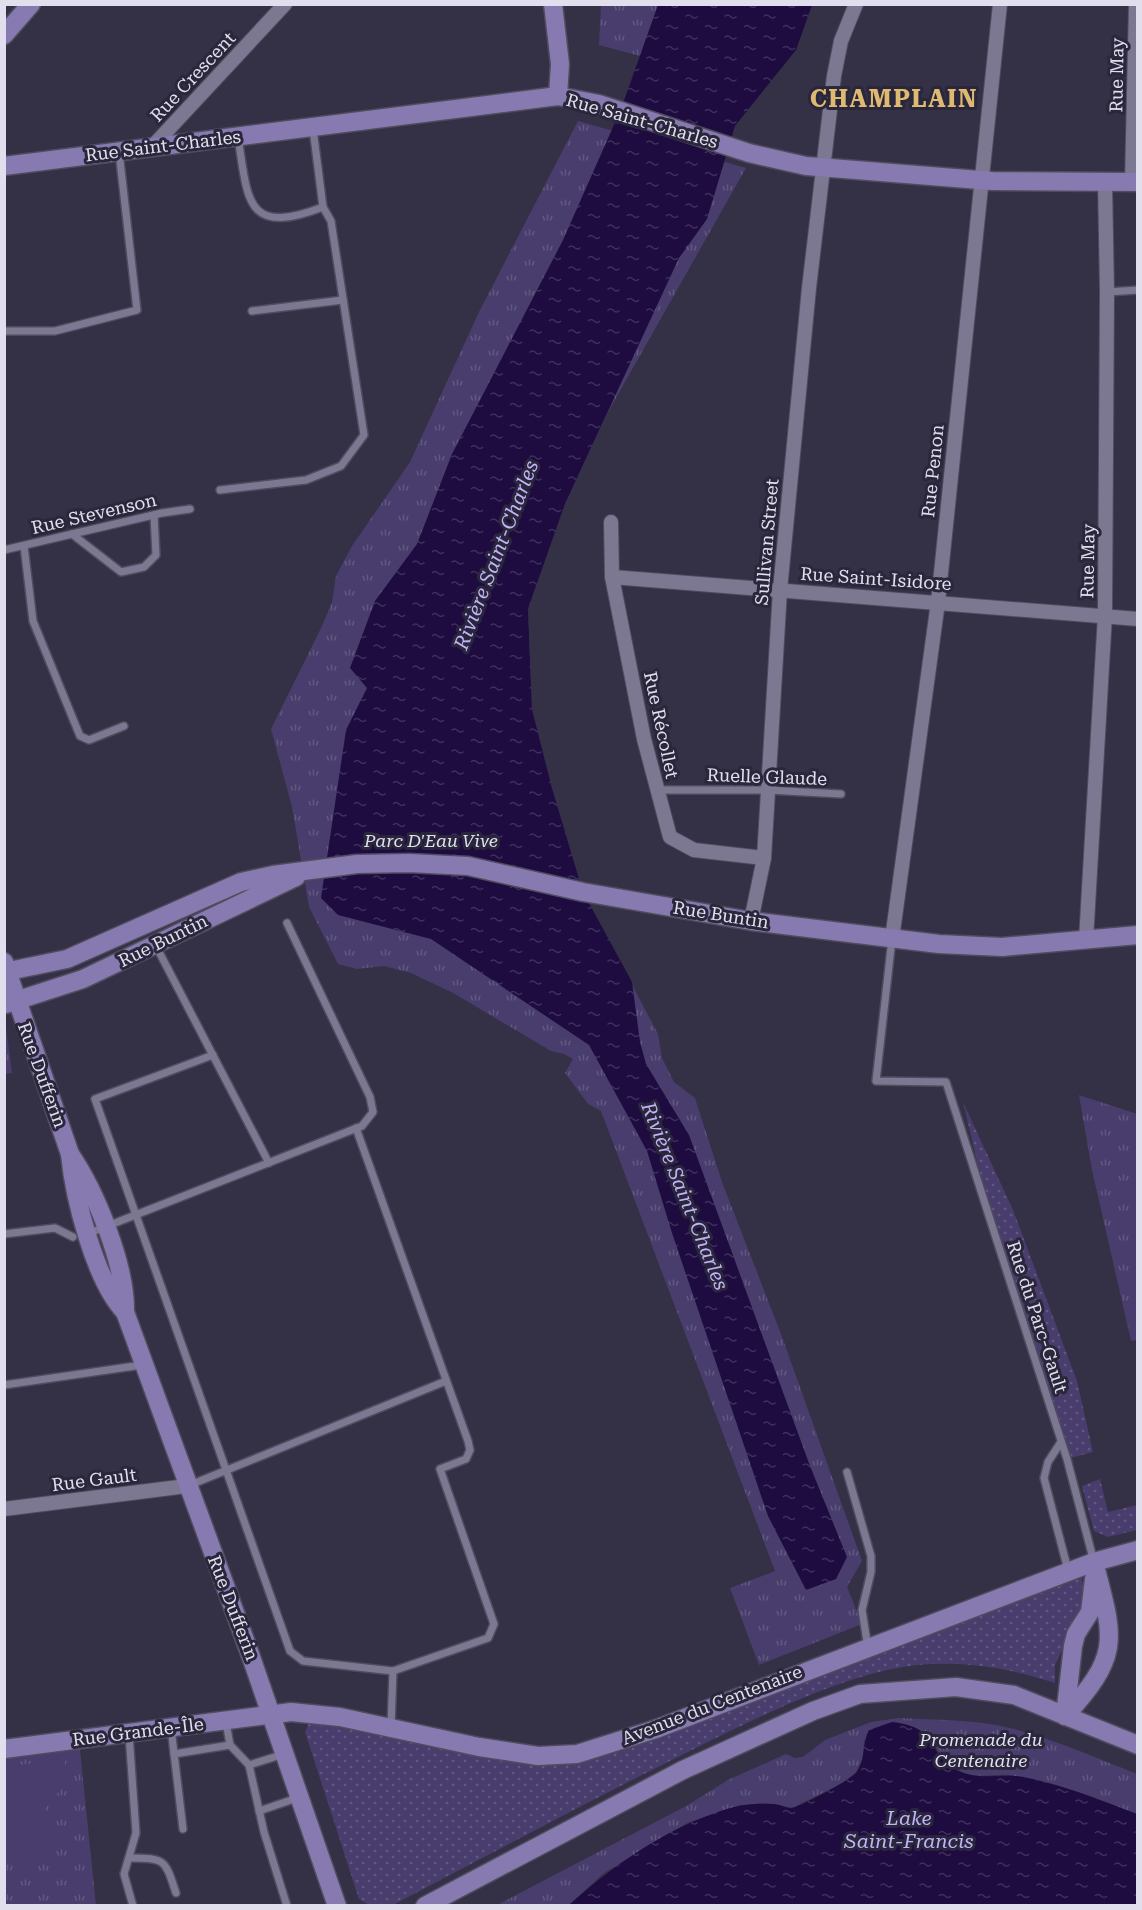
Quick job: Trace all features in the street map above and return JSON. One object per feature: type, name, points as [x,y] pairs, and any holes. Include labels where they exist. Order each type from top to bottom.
[{"type":"street","points":[[4,35],[31,4]]},
{"type":"street","name":"Rue Crescent","points":[[152,147],[285,4]]},
{"type":"street","points":[[553,4],[560,64],[558,96]]},
{"type":"street","name":"Sullivan Street","points":[[751,921],[764,858],[780,590],[808,288],[836,64],[841,41],[856,4]]},
{"type":"street","name":"Rue Penon","points":[[892,939],[938,602],[1000,4]]},
{"type":"street","name":"Rue May","points":[[1135,182],[1136,4]]},
{"type":"street","name":"Rue Saint-Charles","points":[[9,162],[119,152],[558,96],[599,104],[749,153],[793,164],[980,180],[1135,182]]},
{"type":"street","name":"Rue May","points":[[1086,940],[1105,615],[1107,292],[1105,182]]},
{"type":"street","name":"Rue Récollet","points":[[611,522],[612,577],[644,739],[667,830],[677,843],[694,850],[764,858]]},
{"type":"street","name":"Rue Saint-Isidore","points":[[612,577],[1137,619]]},
{"type":"street","name":"Rue Buntin","points":[[6,969],[76,956],[241,882],[273,875],[357,864],[409,862],[468,866],[584,892],[657,905],[751,921],[892,939],[1002,947],[1137,935]]},
{"type":"street","name":"Rue Buntin","points":[[10,1003],[83,979],[314,870]]},
{"type":"street","name":"Rue Dufferin","points":[[6,969],[10,1003],[70,1154],[87,1179],[106,1227],[124,1285],[125,1312],[272,1716],[337,1905]]},
{"type":"street","name":"Rue Dufferin","points":[[70,1154],[80,1235],[114,1299],[125,1312]]},
{"type":"street","name":"Rue Gault","points":[[4,1509],[187,1486]]},
{"type":"street","name":"Avenue du Centenaire","points":[[272,1716],[291,1712],[340,1717],[479,1748],[526,1754],[577,1754],[656,1729],[1094,1562],[1137,1550]]},
{"type":"street","points":[[1065,1716],[1093,1686],[1101,1672],[1108,1648],[1105,1606],[1094,1562]]},
{"type":"street","points":[[1065,1716],[1073,1646],[1076,1635],[1090,1612],[1094,1594],[1094,1562]]},
{"type":"street","points":[[425,1905],[683,1770],[813,1711],[860,1694],[913,1689],[980,1689],[1032,1700],[1137,1745]]},
{"type":"street","name":"Rue Grande-Île","points":[[4,1749],[272,1716]]},
{"type":"lane","points":[[220,490],[306,480],[341,466],[364,435],[331,221],[323,207],[313,127]]},
{"type":"lane","points":[[238,137],[248,197],[262,214],[278,219],[323,207]]},
{"type":"lane","points":[[4,331],[55,331],[137,310],[119,152]]},
{"type":"lane","points":[[1107,292],[1137,290]]},
{"type":"lane","points":[[252,311],[343,300]]},
{"type":"lane","name":"Rue Stevenson","points":[[4,550],[154,515],[190,509]]},
{"type":"lane","points":[[72,534],[121,572],[144,567],[156,555],[154,515]]},
{"type":"lane","points":[[24,546],[33,621],[80,736],[89,740],[124,726]]},
{"type":"lane","name":"Ruelle Glaude","points":[[657,790],[768,790],[841,794]]},
{"type":"lane","points":[[4,1234],[55,1228],[80,1235],[135,1216],[362,1126],[373,1112],[369,1097],[287,923]]},
{"type":"lane","name":"Rue du Parc-Gault","points":[[892,939],[876,1081],[946,1082],[1061,1442],[1094,1562]]},
{"type":"lane","points":[[155,944],[269,1163]]},
{"type":"lane","points":[[213,1055],[95,1099],[290,1651],[303,1661],[393,1671],[488,1638],[494,1624],[440,1469],[465,1459],[470,1450],[356,1128]]},
{"type":"lane","points":[[4,1386],[144,1364]]},
{"type":"lane","points":[[187,1486],[446,1381]]},
{"type":"lane","points":[[1061,1442],[1048,1461],[1044,1478],[1069,1573]]},
{"type":"lane","points":[[847,1472],[871,1556],[871,1572],[862,1610],[867,1648]]},
{"type":"lane","points":[[391,1727],[393,1671]]},
{"type":"lane","points":[[225,1722],[230,1745],[249,1765],[259,1811],[286,1905]]},
{"type":"lane","points":[[171,1728],[183,1830]]},
{"type":"lane","points":[[129,1733],[136,1833],[124,1874],[133,1905]]},
{"type":"lane","points":[[174,1754],[230,1745]]},
{"type":"lane","points":[[249,1765],[285,1754]]},
{"type":"lane","points":[[259,1811],[300,1797]]},
{"type":"lane","points":[[130,1858],[154,1858],[166,1863],[176,1893]]},
{"type":"green space","points":[[601,5],[658,5],[640,56],[599,45]]},
{"type":"green space","name":"Parc D'Eau Vive","points":[[578,121],[746,168],[608,412],[565,504],[528,609],[532,709],[552,788],[583,892],[658,1034],[662,1058],[674,1082],[695,1098],[722,1182],[781,1334],[862,1561],[847,1587],[862,1624],[759,1665],[730,1588],[775,1571],[601,1111],[588,1104],[565,1073],[573,1059],[551,1051],[453,993],[411,973],[384,966],[357,969],[338,964],[309,907],[292,807],[271,729],[322,626],[332,602],[336,576],[352,546],[410,462],[479,312]]},
{"type":"green space","points":[[5,1021],[12,1073],[4,1074]]},
{"type":"green space","points":[[1079,1095],[1137,1114],[1137,1340],[1131,1341],[1092,1170]]},
{"type":"green space","points":[[963,1102],[1013,1210],[1077,1381],[1093,1452],[1067,1459],[991,1220]]},
{"type":"green space","points":[[1100,1479],[1108,1512],[1137,1505],[1137,1530],[1108,1537],[1094,1531],[1082,1486]]},
{"type":"green space","points":[[1082,1575],[1084,1604],[1055,1665],[1055,1683],[999,1669],[961,1664],[903,1667],[853,1679],[773,1711],[661,1765],[393,1905],[369,1905],[359,1899],[305,1732],[309,1723],[328,1721],[560,1762]]},
{"type":"green space","name":"Promenade du Centenaire","points":[[899,1718],[969,1721],[1010,1728],[1059,1743],[1137,1774],[1137,1814],[1077,1792],[1031,1779],[961,1772],[945,1761],[928,1735],[864,1740],[863,1758],[856,1772],[843,1783],[792,1808],[773,1804],[740,1805],[687,1823],[604,1873],[569,1905],[495,1906],[686,1806],[728,1780],[786,1754],[795,1758],[803,1757],[825,1740],[871,1722]]},
{"type":"green space","points":[[79,1740],[96,1905],[5,1905],[4,1749]]},
{"type":"green space","points":[[65,1759],[65,1784],[44,1809],[44,1816],[64,1832],[50,1863],[37,1863],[5,1847],[5,1767]]},
{"type":"water","name":"Parc D'Eau Vive","points":[[658,5],[812,5],[796,50],[735,126],[707,219],[679,258],[565,504],[528,609],[532,709],[552,788],[583,892],[632,982],[640,1042],[646,1064],[689,1135],[810,1466],[847,1557],[836,1579],[806,1590],[768,1516],[672,1233],[647,1151],[589,1045],[431,939],[338,915],[321,898],[346,730],[367,688],[350,668],[375,601],[417,544],[452,454],[563,240],[621,109]]},
{"type":"water","name":"Lake Saint-Francis","points":[[892,1722],[908,1725],[926,1735],[948,1765],[959,1771],[975,1776],[1015,1776],[1038,1780],[1137,1814],[1137,1905],[569,1905],[637,1852],[695,1821],[744,1805],[776,1804],[791,1808],[835,1787],[856,1773],[859,1768],[869,1730]]},
{"type":"district","name":"CHAMPLAIN","points":[[894,99]]},
{"type":"water label","name":"Rivière Saint-Charles","points":[[496,555]]},
{"type":"water label","name":"Rivière Saint-Charles","points":[[685,1196]]}]
